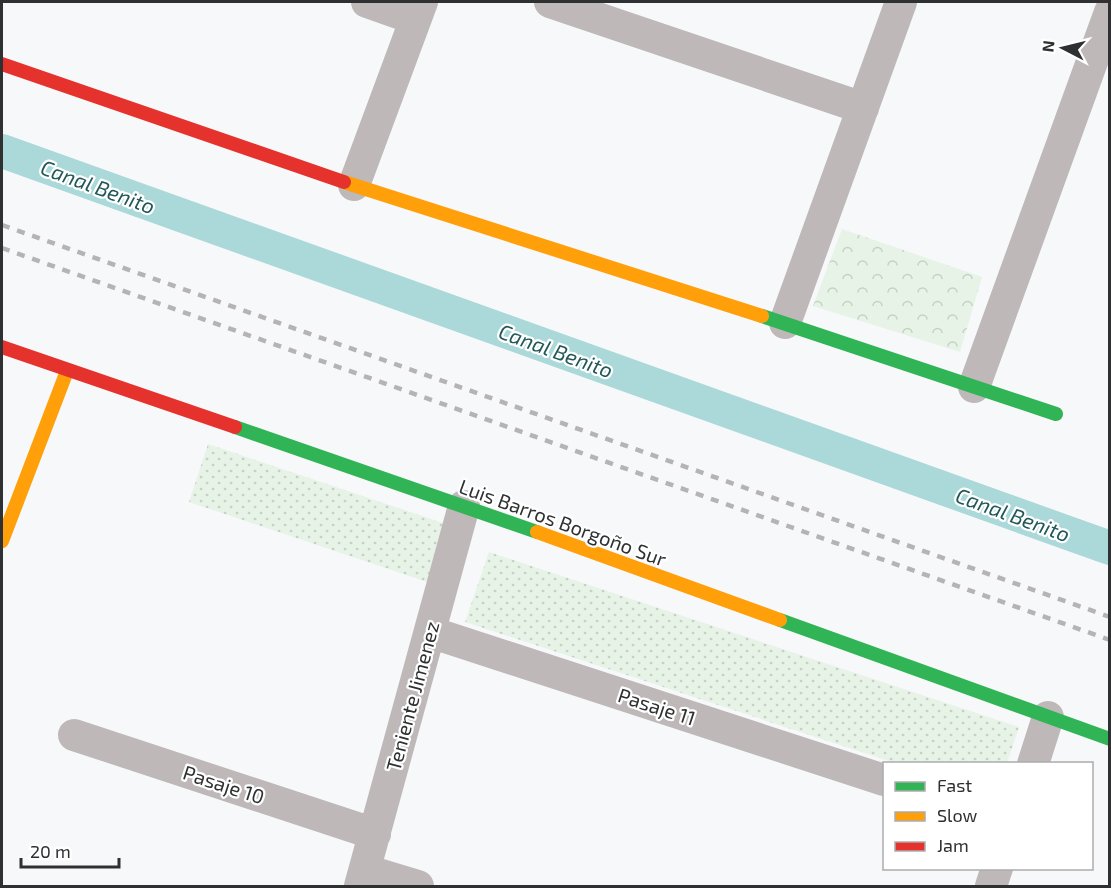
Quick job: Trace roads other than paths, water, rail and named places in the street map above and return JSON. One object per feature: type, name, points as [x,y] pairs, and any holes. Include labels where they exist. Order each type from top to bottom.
[{"type":"street","points":[[354,185],[418,10],[367,2]]},
{"type":"street","points":[[550,2],[863,108]]},
{"type":"street","points":[[785,323],[901,2]]},
{"type":"street","points":[[974,387],[1110,12]]},
{"type":"street","points":[[2,64],[354,185],[785,323],[1056,414]]},
{"type":"street","name":"Luis Barros Borgoño Sur","points":[[2,347],[464,507],[1110,739]]},
{"type":"street","points":[[2,541],[67,371]]},
{"type":"street","name":"Teniente Jimenez","points":[[362,878],[464,507]]},
{"type":"street","name":"Pasaje 11","points":[[430,632],[883,779]]},
{"type":"street","points":[[1034,762],[1048,717]]},
{"type":"street","name":"Pasaje 10","points":[[74,735],[375,834]]},
{"type":"street","points":[[991,886],[996,870]]},
{"type":"street","points":[[362,878],[418,886]]},
{"type":"waterway","name":"Canal Benito","points":[[2,151],[1110,548]]},
{"type":"railway","points":[[2,225],[1110,617]]},
{"type":"railway","points":[[2,248],[1110,640]]}]
